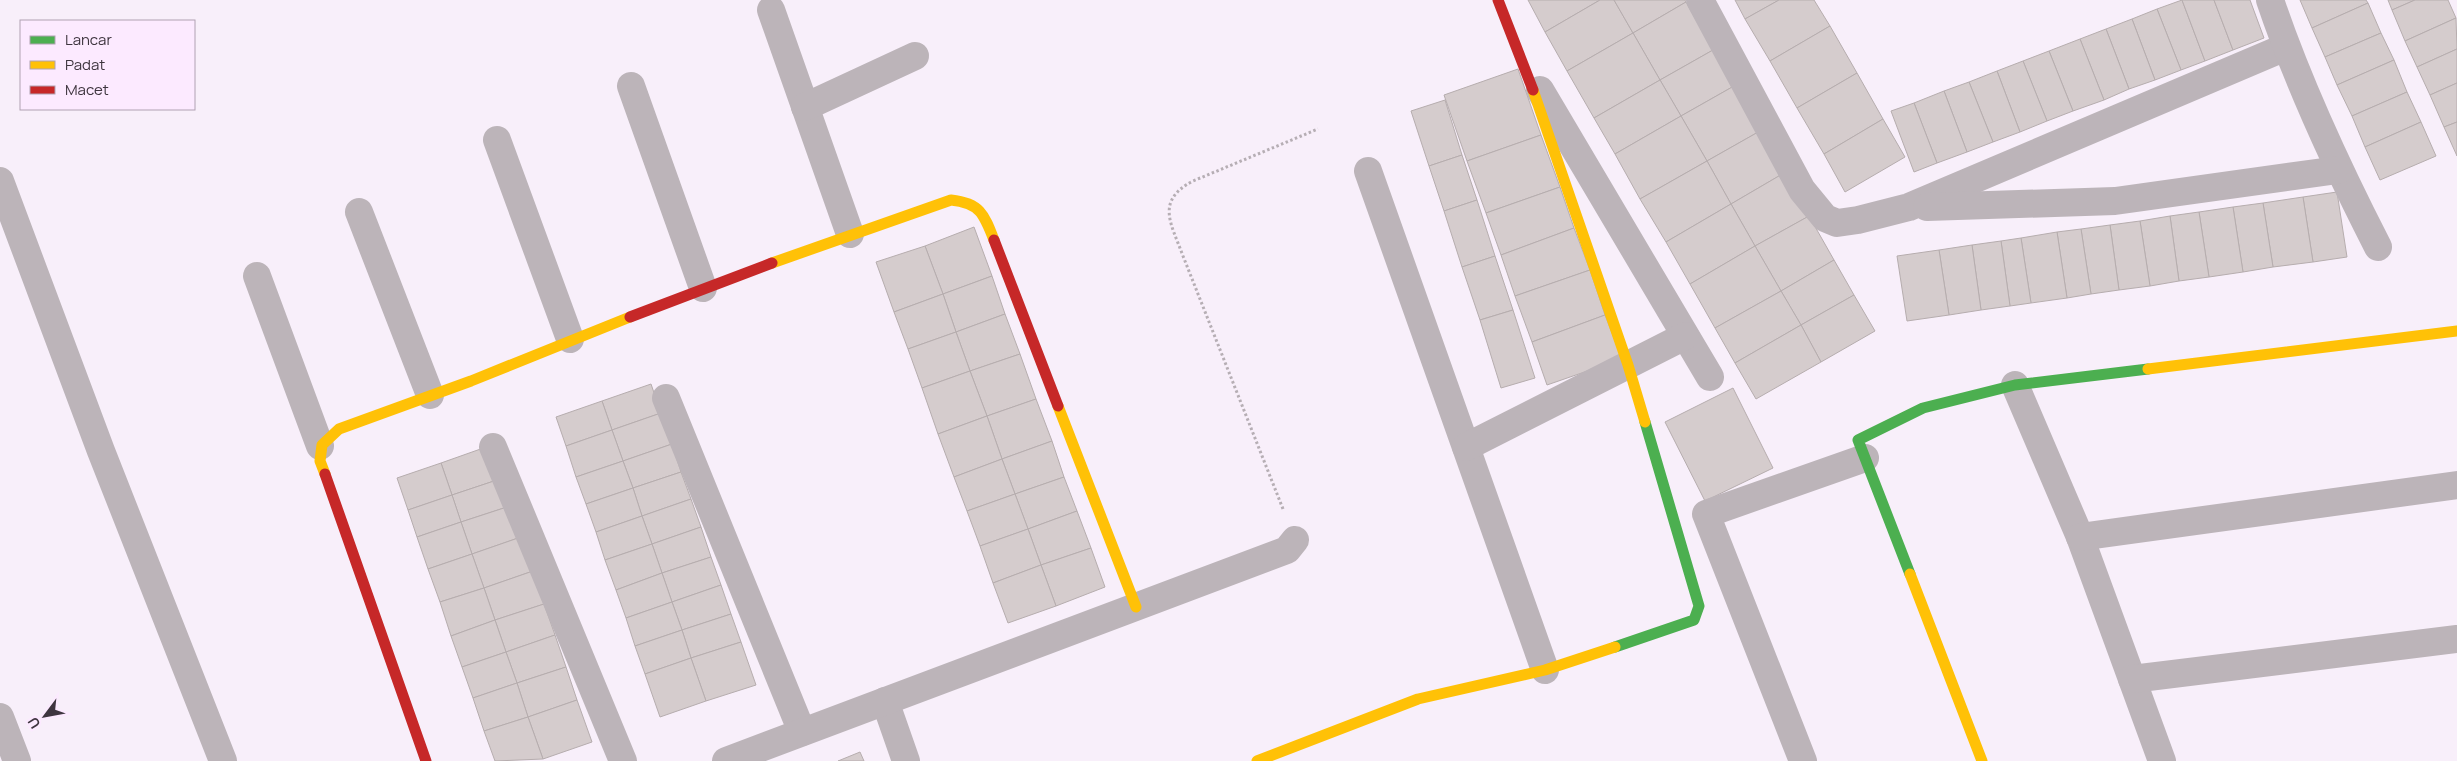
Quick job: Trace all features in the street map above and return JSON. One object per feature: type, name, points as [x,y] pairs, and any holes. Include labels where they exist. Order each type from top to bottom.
[{"type":"street","points":[[1257,761],[1418,699],[1545,670],[1676,627],[1694,620],[1699,606],[1628,365],[1524,62],[1498,0]]},
{"type":"street","points":[[1700,0],[1802,190],[1825,218],[1837,223],[1908,207],[2286,48]]},
{"type":"street","points":[[2270,0],[2286,48],[2338,170],[2378,247]]},
{"type":"street","points":[[771,10],[850,234]]},
{"type":"street","points":[[805,107],[915,56]]},
{"type":"street","points":[[1524,62],[1710,377]]},
{"type":"street","points":[[631,86],[702,288]]},
{"type":"street","points":[[497,140],[570,339]]},
{"type":"street","points":[[1908,207],[2115,201],[2338,170]]},
{"type":"street","points":[[1368,171],[1545,670]]},
{"type":"street","points":[[0,182],[101,452],[223,761]]},
{"type":"street","points":[[320,446],[339,429],[471,380],[702,288],[809,251],[850,234],[952,200],[966,202],[980,208],[1136,607]]},
{"type":"street","points":[[359,212],[430,395]]},
{"type":"street","points":[[257,276],[320,446],[320,461],[426,761]]},
{"type":"street","points":[[1982,761],[1858,440],[1923,408],[2015,385],[2457,331]]},
{"type":"street","points":[[1466,447],[1685,336]]},
{"type":"street","points":[[2015,385],[2080,537],[2162,761]]},
{"type":"street","points":[[666,398],[802,732]]},
{"type":"street","points":[[493,447],[623,761]]},
{"type":"street","points":[[1803,761],[1706,514],[1865,458]]},
{"type":"street","points":[[2080,537],[2457,485]]},
{"type":"street","points":[[726,761],[1287,550],[1295,540]]},
{"type":"street","points":[[2132,679],[2457,640]]},
{"type":"street","points":[[886,701],[906,761]]},
{"type":"street","points":[[1,723],[17,761]]},
{"type":"path","points":[[1295,540],[1183,256],[1169,218],[1169,202],[1177,189],[1193,181],[1318,129]]},
{"type":"building","points":[[1528,0],[1600,0],[1545,32]]},
{"type":"building","points":[[1600,0],[1614,0],[1633,33],[1567,71],[1545,32]]},
{"type":"building","points":[[1614,0],[1685,0],[1686,2],[1633,33]]},
{"type":"building","points":[[1735,0],[1779,0],[1745,19]]},
{"type":"building","points":[[1779,0],[1814,0],[1830,26],[1770,61],[1745,19]]},
{"type":"building","points":[[2182,0],[2205,61],[2181,70],[2157,9]]},
{"type":"building","points":[[2182,0],[2214,0],[2233,50],[2205,61]]},
{"type":"building","points":[[2214,0],[2250,0],[2264,38],[2233,50]]},
{"type":"building","points":[[2300,0],[2366,0],[2368,3],[2312,28]]},
{"type":"building","points":[[2388,0],[2415,0],[2392,10]]},
{"type":"building","points":[[2415,0],[2448,0],[2456,18],[2405,41],[2392,10]]},
{"type":"building","points":[[1686,2],[1713,50],[1660,80],[1633,33]]},
{"type":"building","points":[[2368,3],[2381,33],[2325,57],[2312,28]]},
{"type":"building","points":[[2157,9],[2181,70],[2155,80],[2132,19]]},
{"type":"building","points":[[2456,18],[2457,49],[2417,67],[2405,41]]},
{"type":"building","points":[[2132,19],[2155,80],[2129,89],[2106,29]]},
{"type":"building","points":[[1830,26],[1857,73],[1797,108],[1770,61]]},
{"type":"building","points":[[2106,29],[2129,89],[2104,100],[2080,39]]},
{"type":"building","points":[[1633,33],[1660,80],[1594,118],[1567,71]]},
{"type":"building","points":[[2381,33],[2394,60],[2337,85],[2325,57]]},
{"type":"building","points":[[2080,39],[2104,100],[2073,111],[2049,51]]},
{"type":"building","points":[[2457,49],[2457,83],[2430,95],[2417,67]]},
{"type":"building","points":[[1713,50],[1734,86],[1681,116],[1660,80]]},
{"type":"building","points":[[2049,51],[2073,111],[2047,121],[2023,61]]},
{"type":"building","points":[[2394,60],[2407,92],[2352,116],[2337,85]]},
{"type":"building","points":[[2023,61],[2047,121],[2020,132],[1997,71]]},
{"type":"building","points":[[1518,69],[1541,135],[1467,161],[1444,95]]},
{"type":"building","points":[[1997,71],[2020,132],[1993,142],[1969,82]]},
{"type":"building","points":[[1857,73],[1883,119],[1824,154],[1797,108]]},
{"type":"building","points":[[1660,80],[1681,116],[1615,154],[1594,118]]},
{"type":"building","points":[[1969,82],[1993,142],[1967,152],[1944,91]]},
{"type":"building","points":[[2457,83],[2457,122],[2444,127],[2430,95]]},
{"type":"building","points":[[1734,86],[1760,131],[1707,161],[1681,116]]},
{"type":"building","points":[[1944,91],[1967,152],[1937,163],[1914,103]]},
{"type":"building","points":[[2407,92],[2421,122],[2365,147],[2352,116]]},
{"type":"building","points":[[1445,100],[1462,155],[1429,166],[1411,111]]},
{"type":"building","points":[[1914,103],[1937,163],[1914,172],[1891,111]]},
{"type":"building","points":[[1681,116],[1707,161],[1640,199],[1615,154]]},
{"type":"building","points":[[1883,119],[1905,157],[1845,192],[1824,154]]},
{"type":"building","points":[[2421,122],[2436,156],[2380,180],[2365,147]]},
{"type":"building","points":[[2457,122],[2457,156],[2444,127]]},
{"type":"building","points":[[1760,131],[1784,173],[1731,204],[1707,161]]},
{"type":"building","points":[[1541,135],[1560,187],[1486,213],[1467,161]]},
{"type":"building","points":[[1462,155],[1477,200],[1444,211],[1429,166]]},
{"type":"building","points":[[1707,161],[1731,204],[1666,242],[1640,199]]},
{"type":"building","points":[[1784,173],[1809,216],[1755,246],[1731,204]]},
{"type":"building","points":[[1560,187],[1574,228],[1501,255],[1486,213]]},
{"type":"building","points":[[2337,192],[2347,257],[2313,262],[2303,197]]},
{"type":"building","points":[[2303,197],[2313,262],[2273,267],[2263,203]]},
{"type":"building","points":[[1477,200],[1495,256],[1462,267],[1444,211]]},
{"type":"building","points":[[2263,203],[2273,267],[2243,272],[2233,207]]},
{"type":"building","points":[[1731,204],[1755,246],[1690,284],[1666,242]]},
{"type":"building","points":[[2233,207],[2243,272],[2209,277],[2199,212]]},
{"type":"building","points":[[2199,212],[2209,277],[2179,281],[2170,216]]},
{"type":"building","points":[[1809,216],[1834,260],[1781,291],[1755,246]]},
{"type":"building","points":[[2170,216],[2179,281],[2150,286],[2140,221]]},
{"type":"building","points":[[2140,221],[2150,286],[2119,290],[2110,225]]},
{"type":"building","points":[[2110,225],[2119,290],[2091,294],[2081,229]]},
{"type":"building","points":[[974,227],[992,276],[943,294],[925,246]]},
{"type":"building","points":[[1574,228],[1590,270],[1515,296],[1501,255]]},
{"type":"building","points":[[2081,229],[2091,294],[2067,298],[2057,232]]},
{"type":"building","points":[[2057,232],[2067,298],[2031,303],[2021,238]]},
{"type":"building","points":[[2021,238],[2031,303],[2010,306],[2001,241]]},
{"type":"building","points":[[2001,241],[2010,306],[1981,310],[1972,245]]},
{"type":"building","points":[[1972,245],[1981,310],[1949,315],[1939,250]]},
{"type":"building","points":[[925,246],[943,294],[894,312],[876,262]]},
{"type":"building","points":[[1755,246],[1781,291],[1715,328],[1690,284]]},
{"type":"building","points":[[1939,250],[1949,315],[1907,321],[1897,256]]},
{"type":"building","points":[[1495,256],[1513,310],[1480,320],[1462,267]]},
{"type":"building","points":[[1834,260],[1854,295],[1801,325],[1781,291]]},
{"type":"building","points":[[1590,270],[1605,315],[1532,342],[1515,296]]},
{"type":"building","points":[[992,276],[1005,314],[956,332],[943,294]]},
{"type":"building","points":[[1781,291],[1801,325],[1735,363],[1715,328]]},
{"type":"building","points":[[943,294],[956,332],[908,349],[894,312]]},
{"type":"building","points":[[1854,295],[1875,331],[1821,362],[1801,325]]},
{"type":"building","points":[[1513,310],[1535,378],[1501,388],[1480,320]]},
{"type":"building","points":[[1005,314],[1020,354],[970,371],[956,332]]},
{"type":"building","points":[[1605,315],[1622,359],[1547,385],[1532,342]]},
{"type":"building","points":[[1801,325],[1821,362],[1756,399],[1735,363]]},
{"type":"building","points":[[956,332],[970,371],[922,388],[908,349]]},
{"type":"building","points":[[1020,354],[1036,399],[987,416],[970,371]]},
{"type":"building","points":[[970,371],[987,416],[938,434],[922,388]]},
{"type":"building","points":[[651,384],[661,413],[612,430],[602,401]]},
{"type":"building","points":[[1733,388],[1773,468],[1705,501],[1665,422]]},
{"type":"building","points":[[1036,399],[1052,441],[1002,459],[987,416]]},
{"type":"building","points":[[602,401],[612,430],[566,446],[556,417]]},
{"type":"building","points":[[661,413],[672,444],[623,461],[612,430]]},
{"type":"building","points":[[987,416],[1002,459],[954,477],[938,434]]},
{"type":"building","points":[[612,430],[623,461],[576,477],[566,446]]},
{"type":"building","points":[[1052,441],[1064,477],[1015,494],[1002,459]]},
{"type":"building","points":[[672,444],[681,472],[633,488],[623,461]]},
{"type":"building","points":[[489,446],[500,479],[452,495],[441,463]]},
{"type":"building","points":[[1002,459],[1015,494],[967,511],[954,477]]},
{"type":"building","points":[[623,461],[633,488],[586,504],[576,477]]},
{"type":"building","points":[[441,463],[452,495],[408,510],[397,478]]},
{"type":"building","points":[[681,472],[691,499],[642,516],[633,488]]},
{"type":"building","points":[[1064,477],[1077,511],[1028,529],[1015,494]]},
{"type":"building","points":[[500,479],[510,506],[461,522],[452,495]]},
{"type":"building","points":[[633,488],[642,516],[596,532],[586,504]]},
{"type":"building","points":[[1015,494],[1028,529],[980,546],[967,511]]},
{"type":"building","points":[[452,495],[461,522],[417,537],[408,510]]},
{"type":"building","points":[[691,499],[701,527],[652,544],[642,516]]},
{"type":"building","points":[[510,506],[521,537],[472,554],[461,522]]},
{"type":"building","points":[[1077,511],[1091,548],[1041,565],[1028,529]]},
{"type":"building","points":[[642,516],[652,544],[605,560],[596,532]]},
{"type":"building","points":[[461,522],[472,554],[428,569],[417,537]]},
{"type":"building","points":[[701,527],[711,557],[662,573],[652,544]]},
{"type":"building","points":[[1028,529],[1041,565],[993,583],[980,546]]},
{"type":"building","points":[[521,537],[533,571],[484,588],[472,554]]},
{"type":"building","points":[[652,544],[662,573],[616,590],[605,560]]},
{"type":"building","points":[[1091,548],[1105,587],[1056,606],[1041,565]]},
{"type":"building","points":[[472,554],[484,588],[440,602],[428,569]]},
{"type":"building","points":[[711,557],[721,585],[672,602],[662,573]]},
{"type":"building","points":[[1041,565],[1056,606],[1008,623],[993,583]]},
{"type":"building","points":[[533,571],[544,604],[495,620],[484,588]]},
{"type":"building","points":[[662,573],[672,602],[626,618],[616,590]]},
{"type":"building","points":[[721,585],[731,614],[682,630],[672,602]]},
{"type":"building","points":[[484,588],[495,620],[451,636],[440,602]]},
{"type":"building","points":[[672,602],[682,630],[635,646],[626,618]]},
{"type":"building","points":[[544,604],[555,635],[506,652],[495,620]]},
{"type":"building","points":[[731,614],[741,642],[691,658],[682,630]]},
{"type":"building","points":[[495,620],[506,652],[462,667],[451,636]]},
{"type":"building","points":[[682,630],[691,658],[645,674],[635,646]]},
{"type":"building","points":[[555,635],[566,667],[517,683],[506,652]]},
{"type":"building","points":[[741,642],[756,685],[706,701],[691,658]]},
{"type":"building","points":[[506,652],[517,683],[473,698],[462,667]]},
{"type":"building","points":[[691,658],[706,701],[660,717],[645,674]]},
{"type":"building","points":[[566,667],[577,700],[528,717],[517,683]]},
{"type":"building","points":[[517,683],[528,717],[484,731],[473,698]]},
{"type":"building","points":[[577,700],[592,742],[543,759],[528,717]]},
{"type":"building","points":[[528,717],[543,759],[495,761],[484,731]]},
{"type":"building","points":[[860,752],[864,761],[838,761]]},
{"type":"traffic: fast","points":[[1910,574],[1858,440],[1923,408],[2015,385],[2148,369]]},
{"type":"traffic: fast","points":[[1615,647],[1694,620],[1699,606],[1645,422]]},
{"type":"traffic: slow","points":[[1533,90],[1628,365],[1645,422]]},
{"type":"traffic: slow","points":[[772,263],[951,200],[969,204],[980,211],[994,240]]},
{"type":"traffic: slow","points":[[325,474],[320,461],[322,445],[339,429],[471,381],[630,317]]},
{"type":"traffic: slow","points":[[2148,369],[2457,331]]},
{"type":"traffic: slow","points":[[1058,406],[1136,607]]},
{"type":"traffic: slow","points":[[1910,574],[1982,761]]},
{"type":"traffic: slow","points":[[1257,761],[1418,699],[1545,670],[1615,647]]},
{"type":"traffic: jam","points":[[1498,0],[1533,90]]},
{"type":"traffic: jam","points":[[994,240],[1058,406]]},
{"type":"traffic: jam","points":[[630,317],[772,263]]},
{"type":"traffic: jam","points":[[325,474],[426,761]]}]
